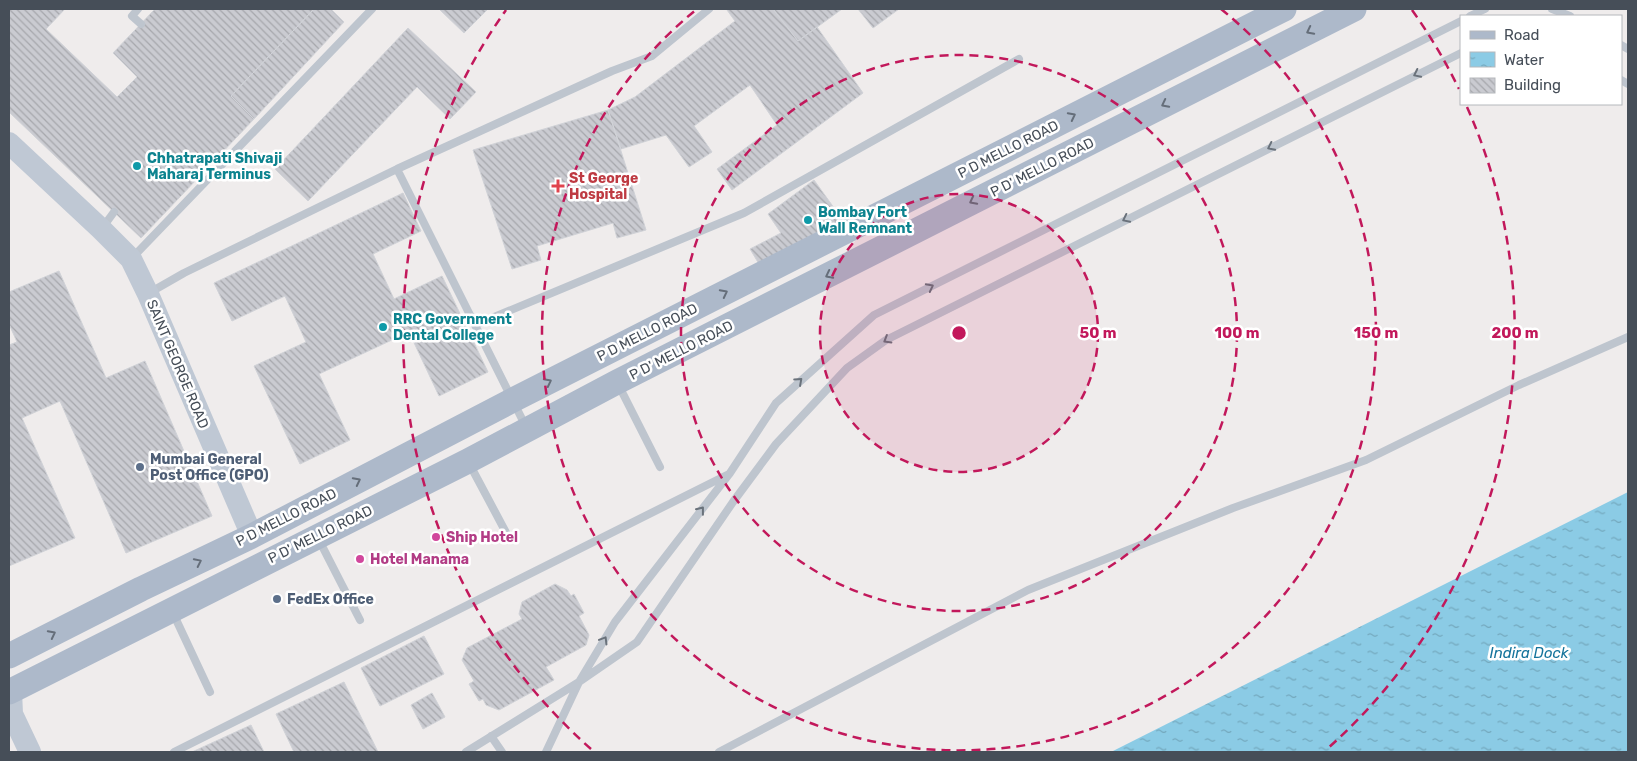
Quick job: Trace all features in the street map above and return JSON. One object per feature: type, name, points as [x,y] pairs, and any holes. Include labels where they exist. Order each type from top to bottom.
[{"type":"main road","name":"P D MELLO ROAD","points":[[9,656],[141,589],[252,536],[513,400],[1284,9]]},
{"type":"main road","name":"P D' MELLO ROAD","points":[[10,699],[172,609],[468,461],[617,382],[1354,9]]},
{"type":"main road","name":"SAINT GEORGE ROAD","points":[[9,143],[108,221],[131,259],[148,294],[252,536]]},
{"type":"main road","points":[[10,699],[30,752]]},
{"type":"lane","points":[[138,9],[132,16],[141,24]]},
{"type":"lane","points":[[131,259],[372,9]]},
{"type":"lane","points":[[148,294],[184,273],[397,169],[612,71],[652,56],[709,9]]},
{"type":"lane","points":[[1472,15],[1485,9]]},
{"type":"lane","points":[[1552,9],[1567,15]]},
{"type":"lane","points":[[546,752],[579,682],[624,610],[730,474],[776,403],[874,315],[1460,22]]},
{"type":"lane","points":[[466,752],[579,682],[637,642],[733,502],[776,444],[847,368],[886,340],[1460,53]]},
{"type":"lane","points":[[475,325],[744,213],[1019,59]]},
{"type":"lane","points":[[397,169],[527,429]]},
{"type":"lane","points":[[719,752],[1028,590],[1233,508],[1366,460],[1519,385],[1628,337]]},
{"type":"lane","points":[[617,382],[660,467]]},
{"type":"lane","points":[[468,461],[510,540]]},
{"type":"lane","points":[[174,752],[730,474]]},
{"type":"lane","points":[[317,536],[360,620]]},
{"type":"lane","points":[[172,609],[210,692]]},
{"type":"lane","points":[[492,736],[502,752]]},
{"type":"water","name":"Indira Dock","points":[[1628,492],[1628,752],[1111,752]]},
{"type":"building","name":"Chhatrapati Shivaji Maharaj Terminus","points":[[9,9],[65,9],[46,29],[117,97],[137,77],[113,53],[155,9],[314,9],[231,96],[254,119],[141,238],[9,112]]},
{"type":"building","points":[[314,9],[331,9],[344,22],[254,119],[231,96]]},
{"type":"building","points":[[439,9],[488,9],[464,33]]},
{"type":"building","points":[[773,9],[798,41],[817,27],[863,93],[732,190],[717,169],[777,125],[750,85],[694,126],[712,152],[689,167],[666,135],[621,149],[608,110],[635,97],[735,21],[727,10]]},
{"type":"building","points":[[773,9],[842,9],[798,41]]},
{"type":"building","points":[[858,9],[899,9],[873,28]]},
{"type":"building","points":[[408,28],[476,92],[450,119],[417,87],[308,201],[275,169]]},
{"type":"building","name":"St George Hospital","points":[[608,110],[646,230],[617,238],[613,223],[537,246],[541,260],[512,269],[473,150]]},
{"type":"building","name":"Bombay Fort Wall Remnant","points":[[814,180],[847,226],[759,264],[750,249],[781,233],[768,214]]},
{"type":"building","name":"RRC Government Dental College","points":[[403,193],[421,231],[373,254],[394,299],[442,276],[488,372],[439,396],[409,332],[319,374],[350,440],[300,464],[254,366],[306,342],[285,296],[232,321],[214,283]]},
{"type":"building","name":"Mumbai General Post Office (GPO)","points":[[59,271],[106,378],[145,361],[212,516],[126,553],[60,401],[22,418],[75,538],[9,566],[9,345],[17,342],[9,324],[9,292]]},
{"type":"building","points":[[555,584],[567,590],[571,596],[574,594],[584,613],[579,616],[589,635],[586,645],[546,667],[554,680],[499,710],[486,705],[483,699],[479,701],[469,684],[474,681],[462,660],[467,648],[522,619],[519,614],[522,602]]},
{"type":"building","points":[[424,636],[444,674],[380,706],[361,668]]},
{"type":"building","points":[[344,682],[378,752],[294,752],[276,714]]},
{"type":"building","points":[[432,693],[445,717],[423,729],[411,705]]},
{"type":"building","points":[[251,725],[264,752],[192,752]]},
{"type":"place","name":"Chhatrapati Shivaji Maharaj Terminus","points":[[137,166]]},
{"type":"place","name":"St George Hospital","points":[[558,186]]},
{"type":"place","name":"Bombay Fort Wall Remnant","points":[[808,220]]},
{"type":"place","name":"RRC Government Dental College","points":[[383,327]]},
{"type":"place","name":"Mumbai General Post Office (GPO)","points":[[140,467]]},
{"type":"place","name":"Ship Hotel","points":[[436,537]]},
{"type":"place","name":"Hotel Manama","points":[[360,559]]},
{"type":"place","name":"FedEx Office","points":[[277,599]]}]
